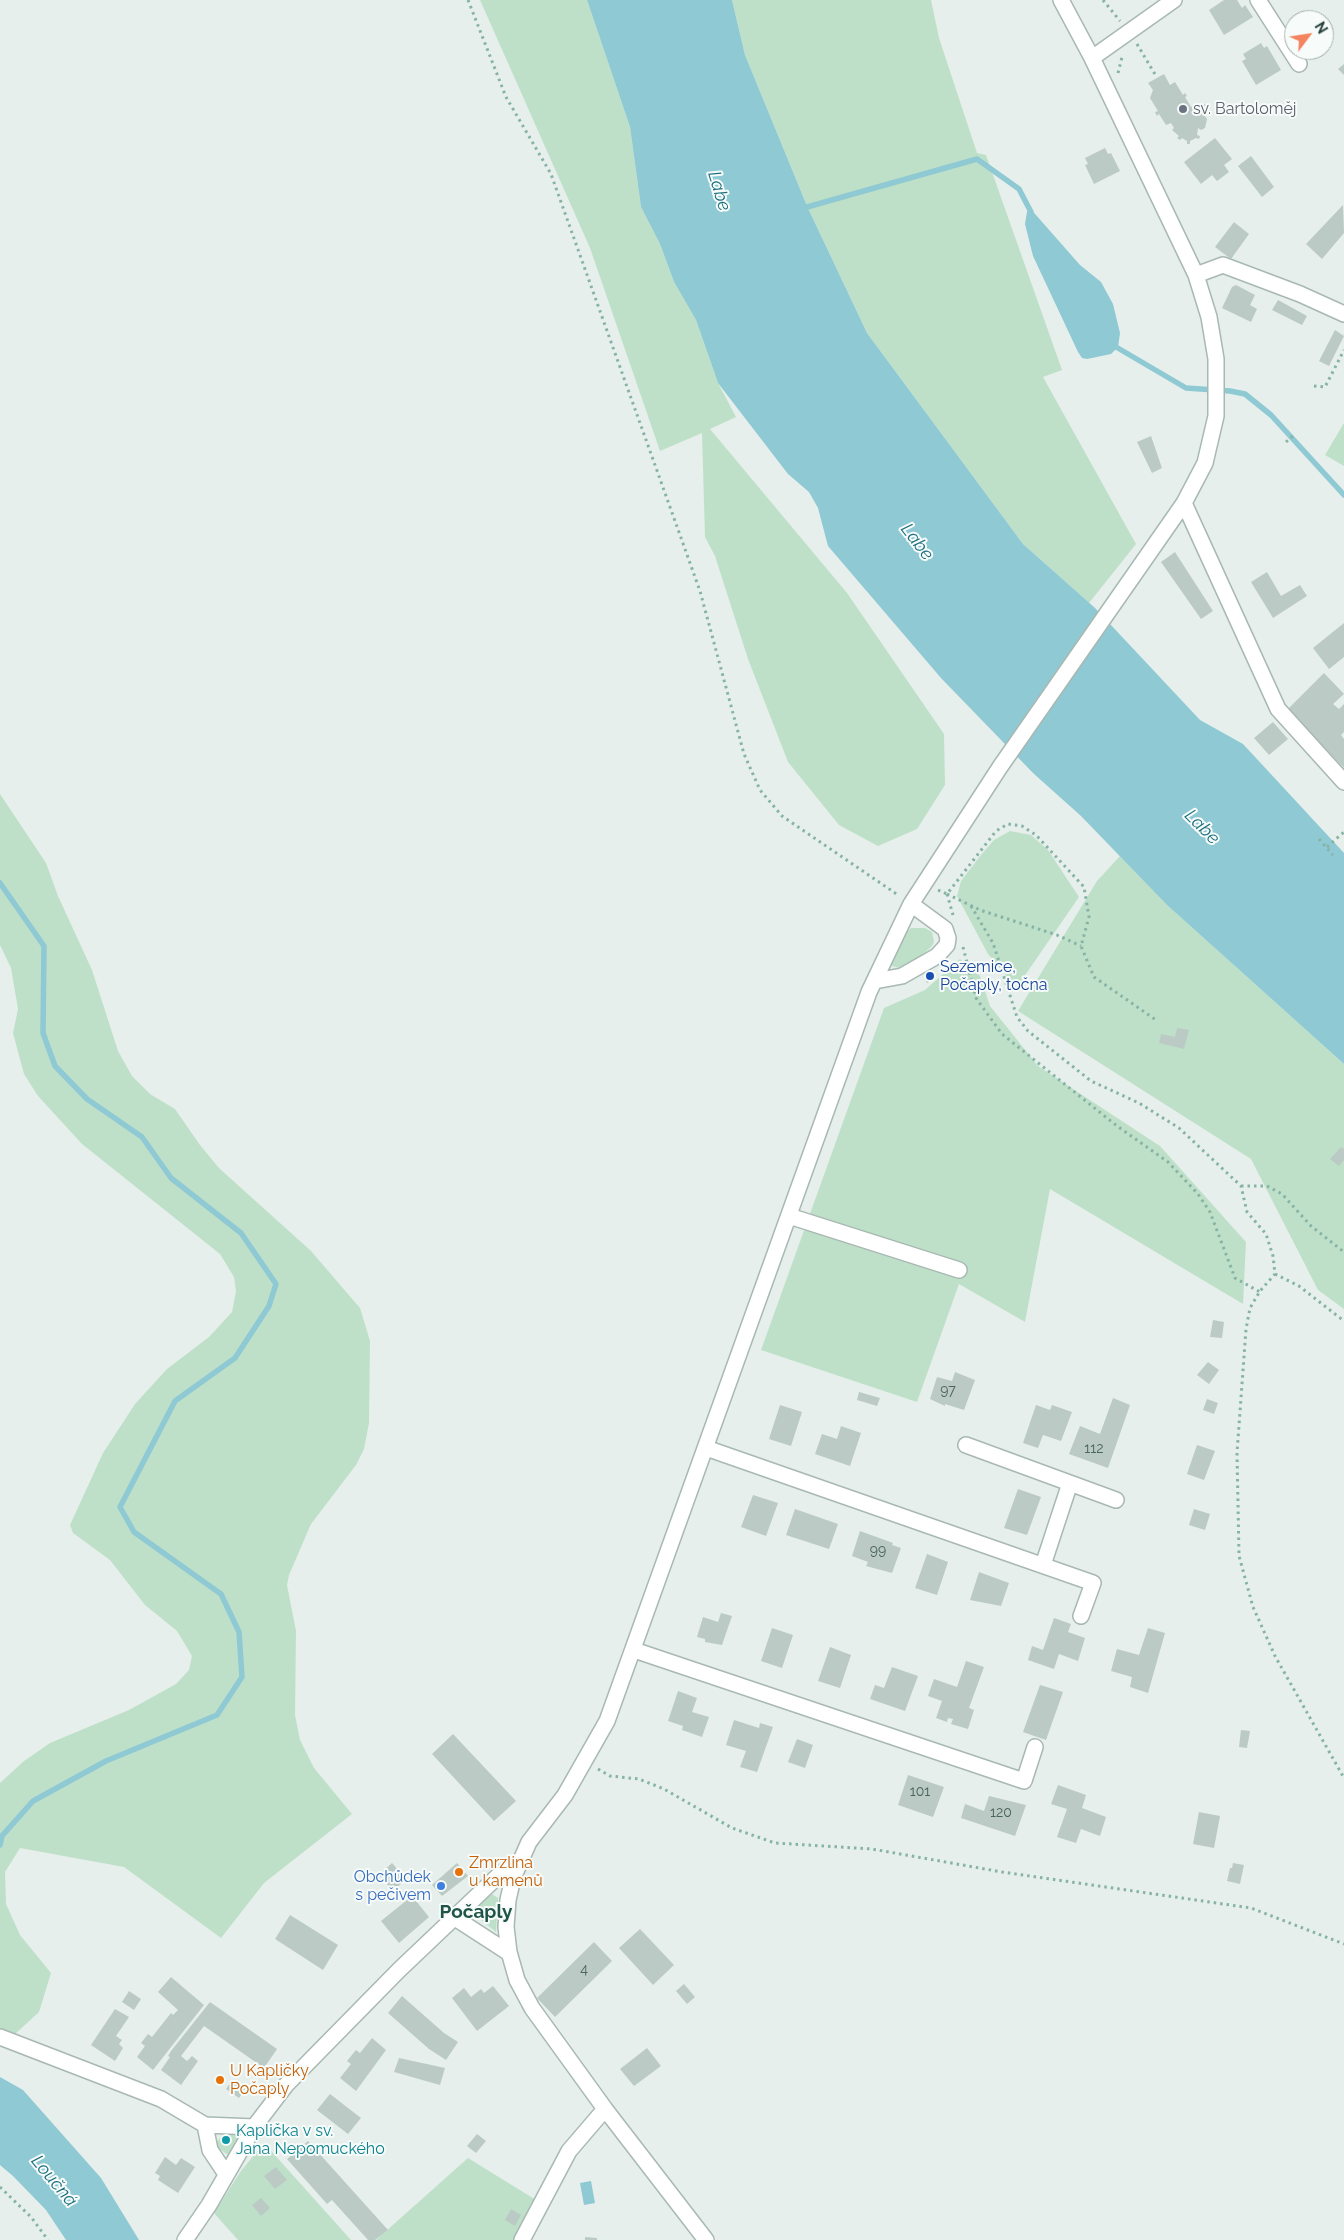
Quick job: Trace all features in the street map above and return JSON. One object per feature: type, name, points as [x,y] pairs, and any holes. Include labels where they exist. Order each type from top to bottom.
[{"type":"street","points":[[706,2240],[605,2109],[532,2008],[518,1980],[509,1953],[506,1926],[508,1900],[519,1862],[529,1842],[565,1795],[585,1763],[607,1721],[875,981],[911,904],[1000,767],[1184,503],[1205,463],[1216,416],[1216,360],[1209,317],[1196,275],[1092,58],[1061,0]]},
{"type":"street","points":[[1092,58],[1133,38],[1174,0]]},
{"type":"street","points":[[1258,0],[1299,64]]},
{"type":"street","points":[[1196,275],[1223,265],[1300,294],[1344,314]]},
{"type":"street","points":[[1184,503],[1278,709],[1344,782]]},
{"type":"street","points":[[875,981],[902,976],[937,956],[947,945],[948,938],[945,929],[911,904]]},
{"type":"street","points":[[789,1216],[959,1270]]},
{"type":"street","points":[[966,1445],[1116,1500]]},
{"type":"street","points":[[706,1448],[1092,1583],[1080,1616]]},
{"type":"street","points":[[1043,1566],[1070,1483]]},
{"type":"street","points":[[634,1650],[1024,1781],[1035,1748]]},
{"type":"street","points":[[185,2240],[254,2127],[286,2085],[317,2052],[499,1875],[519,1862]]},
{"type":"street","points":[[455,1918],[509,1953]]},
{"type":"street","points":[[0,2037],[161,2099],[206,2126],[254,2127]]},
{"type":"street","points":[[522,2240],[569,2151],[605,2109]]},
{"type":"street","points":[[206,2126],[210,2150],[226,2174]]},
{"type":"path","points":[[468,0],[506,97],[551,174],[700,591],[744,754],[760,790],[782,816],[911,904]]},
{"type":"path","points":[[1103,0],[1133,38],[1156,76]]},
{"type":"path","points":[[1128,49],[1133,38]]},
{"type":"path","points":[[1117,76],[1123,54]]},
{"type":"path","points":[[1314,386],[1325,387],[1344,350]]},
{"type":"path","points":[[1286,442],[1294,434]]},
{"type":"path","points":[[947,894],[996,831],[1008,824],[1022,826],[1036,835],[1084,887],[1089,917],[1081,946],[1094,976],[1156,1020]]},
{"type":"path","points":[[1326,847],[1344,832]]},
{"type":"path","points":[[1319,839],[1333,855]]},
{"type":"path","points":[[923,884],[971,906],[1057,935],[1081,946]]},
{"type":"path","points":[[947,894],[955,921]]},
{"type":"path","points":[[971,906],[993,943],[1017,1017],[1028,1031],[1091,1080],[1139,1103],[1179,1128],[1241,1186],[1248,1212],[1266,1234],[1273,1256],[1275,1274],[1250,1308],[1246,1329],[1237,1453],[1239,1556],[1253,1607],[1275,1656],[1344,1778]]},
{"type":"path","points":[[960,939],[976,998],[1002,1034],[1117,1126],[1168,1162],[1198,1194],[1210,1212],[1235,1278],[1260,1292]]},
{"type":"path","points":[[1241,1186],[1267,1186],[1282,1194],[1311,1226],[1344,1252]]},
{"type":"path","points":[[1275,1274],[1299,1286],[1344,1321]]},
{"type":"path","points":[[585,1763],[610,1776],[639,1779],[664,1789],[732,1828],[775,1843],[872,1849],[1002,1872],[1251,1908],[1344,1944]]},
{"type":"path","points":[[0,2187],[32,2217],[48,2240]]},
{"type":"green space","points":[[480,0],[587,0],[630,127],[641,207],[660,244],[674,282],[696,320],[718,383],[736,417],[710,429],[847,593],[944,734],[945,785],[917,829],[878,846],[839,825],[788,762],[748,659],[715,556],[705,537],[702,433],[660,451],[590,248]]},
{"type":"green space","points":[[732,0],[931,0],[939,38],[977,153],[986,155],[1062,370],[1043,377],[1136,544],[1089,603],[1023,544],[867,333],[807,206],[745,55]]},
{"type":"green space","points":[[1344,423],[1344,466],[1325,455]]},
{"type":"green space","points":[[0,794],[46,863],[58,896],[92,970],[118,1051],[132,1076],[150,1094],[175,1109],[219,1168],[311,1251],[360,1308],[370,1341],[369,1423],[364,1449],[356,1465],[311,1524],[289,1575],[287,1585],[296,1631],[295,1715],[300,1740],[314,1768],[352,1814],[264,1883],[221,1938],[124,1867],[20,1848],[5,1872],[6,1904],[20,1935],[51,1973],[39,2012],[14,2035],[0,2029],[0,1783],[24,1761],[50,1743],[129,1710],[176,1684],[189,1670],[192,1656],[177,1631],[145,1605],[110,1560],[73,1533],[70,1525],[103,1453],[135,1404],[167,1369],[209,1337],[232,1312],[236,1291],[234,1277],[220,1254],[82,1144],[38,1096],[24,1074],[13,1033],[18,1009],[11,968],[0,945]]},
{"type":"green space","points":[[1010,831],[1031,835],[1048,850],[1079,897],[1019,984],[1011,981],[988,954],[957,896],[961,881],[981,855],[994,840]]},
{"type":"green space","points":[[1120,856],[1167,905],[1344,1064],[1344,1309],[1318,1290],[1251,1159],[1018,1011],[1097,881]]},
{"type":"green space","points":[[911,928],[925,928],[932,932],[934,942],[932,946],[920,957],[899,968],[889,965],[903,936]]},
{"type":"green space","points":[[960,959],[980,976],[990,1006],[1038,1066],[1160,1146],[1246,1242],[1243,1304],[1050,1189],[1025,1322],[959,1284],[917,1402],[761,1350],[884,1008],[925,990]]},
{"type":"green space","points":[[492,1894],[498,1898],[496,1932],[479,1918],[476,1911],[477,1906]]},
{"type":"green space","points":[[233,2131],[241,2137],[228,2155],[214,2145],[225,2132]]},
{"type":"green space","points":[[264,2143],[351,2240],[238,2240],[214,2213],[241,2171]]},
{"type":"green space","points":[[468,2158],[536,2200],[513,2240],[376,2240]]},
{"type":"water","name":"Labe","points":[[587,0],[732,0],[745,55],[807,206],[867,333],[1023,544],[1095,608],[1200,720],[1243,744],[1344,853],[1344,1064],[1167,905],[1081,816],[1033,773],[941,678],[828,546],[818,508],[809,492],[788,474],[718,383],[696,320],[674,282],[660,244],[641,207],[630,127]]},
{"type":"water","points":[[1028,206],[1080,265],[1101,282],[1113,304],[1120,333],[1118,347],[1111,354],[1087,359],[1082,358],[1078,352],[1033,256],[1025,224]]},
{"type":"water","name":"Loučná","points":[[0,2077],[23,2090],[101,2178],[139,2240],[66,2240],[46,2210],[0,2165]]},
{"type":"water","points":[[591,2181],[595,2203],[584,2205],[580,2183]]},
{"type":"building","points":[[1224,0],[1237,0],[1242,8],[1245,5],[1253,17],[1224,35],[1209,10]]},
{"type":"building","points":[[1261,43],[1264,48],[1267,46],[1281,70],[1256,85],[1242,61],[1246,59],[1243,54]]},
{"type":"building","points":[[1344,64],[1344,75],[1338,69]]},
{"type":"building","name":"sv. Bartoloměj","points":[[1164,74],[1170,85],[1175,82],[1183,95],[1185,93],[1187,96],[1185,97],[1191,107],[1197,104],[1200,107],[1205,104],[1210,111],[1204,115],[1207,119],[1205,128],[1201,130],[1198,128],[1197,135],[1200,136],[1199,139],[1196,138],[1190,141],[1190,144],[1187,144],[1187,141],[1182,138],[1180,140],[1177,138],[1179,136],[1172,130],[1174,128],[1171,123],[1166,125],[1159,114],[1157,116],[1155,112],[1158,111],[1150,98],[1153,90],[1148,83]]},
{"type":"building","points":[[1215,138],[1232,159],[1224,165],[1229,172],[1217,181],[1212,175],[1201,184],[1184,162]]},
{"type":"building","points":[[1105,148],[1108,154],[1111,153],[1120,171],[1094,184],[1085,165],[1088,164],[1085,158]]},
{"type":"building","points":[[1251,156],[1274,187],[1262,197],[1238,166]]},
{"type":"building","points":[[1343,205],[1344,233],[1322,259],[1306,244]]},
{"type":"building","points":[[1234,222],[1249,234],[1231,259],[1215,247]]},
{"type":"building","points":[[1236,285],[1255,295],[1250,305],[1257,309],[1251,322],[1222,308],[1232,287]]},
{"type":"building","points":[[1278,300],[1307,316],[1302,325],[1272,310]]},
{"type":"building","points":[[1335,330],[1344,336],[1329,366],[1319,361]]},
{"type":"building","points":[[1151,436],[1162,468],[1152,473],[1137,442]]},
{"type":"building","points":[[1175,552],[1213,611],[1201,619],[1161,562]]},
{"type":"building","points":[[1267,572],[1281,596],[1300,585],[1307,596],[1273,618],[1251,582]]},
{"type":"building","points":[[1344,623],[1344,657],[1329,669],[1313,648]]},
{"type":"building","points":[[1324,673],[1344,694],[1333,704],[1339,709],[1344,704],[1344,732],[1341,735],[1344,739],[1344,768],[1287,710]]},
{"type":"building","points":[[1273,722],[1288,739],[1269,755],[1254,738]]},
{"type":"building","points":[[932,974],[934,978],[927,983],[925,978]]},
{"type":"building","points":[[1177,1028],[1189,1030],[1184,1049],[1159,1043],[1161,1034],[1175,1037]]},
{"type":"building","points":[[1341,1147],[1344,1149],[1344,1160],[1339,1166],[1330,1159]]},
{"type":"building","points":[[1213,1320],[1224,1322],[1222,1338],[1210,1337]]},
{"type":"building","points":[[1208,1362],[1219,1370],[1209,1384],[1197,1375]]},
{"type":"building","points":[[955,1372],[975,1380],[964,1410],[945,1404],[945,1406],[930,1399],[937,1377],[952,1381]]},
{"type":"building","points":[[859,1392],[880,1398],[877,1406],[857,1400]]},
{"type":"building","points":[[1113,1398],[1130,1405],[1108,1468],[1069,1454],[1080,1426],[1100,1434]]},
{"type":"building","points":[[1207,1399],[1218,1403],[1214,1414],[1203,1410]]},
{"type":"building","points":[[780,1405],[802,1412],[791,1446],[769,1439]]},
{"type":"building","points":[[1036,1405],[1050,1410],[1052,1405],[1072,1412],[1061,1441],[1043,1435],[1038,1448],[1023,1443]]},
{"type":"building","points":[[841,1426],[861,1433],[850,1466],[815,1454],[822,1434],[837,1439]]},
{"type":"building","points":[[1197,1445],[1215,1451],[1204,1480],[1187,1474]]},
{"type":"building","points":[[1018,1489],[1041,1497],[1027,1535],[1004,1528]]},
{"type":"building","points":[[753,1495],[778,1503],[766,1536],[741,1527]]},
{"type":"building","points":[[795,1509],[838,1524],[829,1549],[786,1535]]},
{"type":"building","points":[[1194,1509],[1210,1514],[1205,1530],[1189,1525]]},
{"type":"building","points":[[860,1531],[893,1543],[892,1545],[901,1548],[892,1573],[866,1566],[868,1562],[852,1556]]},
{"type":"building","points":[[927,1554],[948,1562],[937,1595],[915,1588]]},
{"type":"building","points":[[979,1572],[1009,1583],[1001,1606],[970,1600]]},
{"type":"building","points":[[721,1613],[732,1616],[722,1645],[705,1642],[705,1639],[697,1637],[703,1617],[718,1622]]},
{"type":"building","points":[[1054,1618],[1071,1624],[1068,1632],[1085,1638],[1078,1661],[1059,1654],[1054,1669],[1028,1660],[1032,1646],[1043,1650]]},
{"type":"building","points":[[772,1628],[793,1635],[782,1668],[761,1661]]},
{"type":"building","points":[[1148,1628],[1165,1633],[1148,1693],[1130,1687],[1132,1677],[1111,1671],[1117,1649],[1139,1655]]},
{"type":"building","points":[[830,1647],[851,1655],[840,1688],[818,1681]]},
{"type":"building","points":[[966,1661],[984,1667],[969,1708],[974,1710],[968,1729],[951,1724],[953,1719],[948,1718],[947,1722],[936,1718],[942,1701],[928,1696],[934,1679],[957,1687]]},
{"type":"building","points":[[892,1667],[918,1676],[905,1711],[870,1699],[875,1685],[884,1688]]},
{"type":"building","points":[[1040,1685],[1063,1692],[1046,1740],[1023,1732]]},
{"type":"building","points":[[678,1691],[697,1698],[692,1712],[709,1717],[702,1737],[682,1730],[683,1726],[668,1721]]},
{"type":"building","points":[[734,1720],[759,1728],[760,1723],[773,1727],[757,1772],[740,1767],[746,1751],[726,1745]]},
{"type":"building","points":[[1241,1730],[1250,1731],[1247,1748],[1239,1747]]},
{"type":"building","points":[[453,1734],[516,1801],[494,1821],[432,1754]]},
{"type":"building","points":[[797,1739],[813,1745],[805,1768],[788,1762]]},
{"type":"building","points":[[908,1775],[944,1787],[933,1817],[898,1805]]},
{"type":"building","points":[[1058,1785],[1086,1795],[1082,1808],[1106,1817],[1100,1836],[1081,1829],[1076,1843],[1057,1837],[1067,1809],[1051,1804]]},
{"type":"building","points":[[989,1796],[1026,1805],[1015,1836],[961,1818],[965,1804],[984,1811]]},
{"type":"building","points":[[1199,1812],[1220,1816],[1214,1848],[1193,1844]]},
{"type":"building","points":[[392,1863],[406,1879],[393,1891],[379,1875]]},
{"type":"building","points":[[457,1863],[468,1876],[442,1896],[432,1885]]},
{"type":"building","points":[[1233,1863],[1244,1865],[1240,1884],[1227,1881]]},
{"type":"building","points":[[412,1896],[429,1917],[399,1943],[381,1921]]},
{"type":"building","points":[[290,1915],[338,1945],[323,1970],[275,1939]]},
{"type":"building","points":[[640,1929],[674,1965],[653,1985],[619,1948]]},
{"type":"building","points":[[594,1942],[612,1961],[555,2017],[537,1998]]},
{"type":"building","points":[[171,1977],[204,2005],[153,2070],[137,2057],[145,2046],[141,2043],[148,2034],[152,2037],[171,2013],[173,2015],[178,2010],[158,1992]]},
{"type":"building","points":[[684,1984],[695,1997],[687,2004],[676,1991]]},
{"type":"building","points":[[493,1986],[509,2006],[477,2031],[452,1998],[464,1988],[471,1997],[481,1989],[484,1993]]},
{"type":"building","points":[[129,1991],[141,1999],[134,2010],[122,2002]]},
{"type":"building","points":[[402,1996],[444,2033],[458,2042],[446,2060],[429,2049],[388,2013]]},
{"type":"building","points":[[210,2002],[277,2049],[264,2068],[204,2026],[181,2056],[187,2061],[192,2056],[198,2061],[181,2085],[161,2070],[170,2057],[168,2056],[171,2051]]},
{"type":"building","points":[[115,2009],[129,2017],[116,2036],[122,2040],[119,2044],[123,2048],[115,2061],[91,2045]]},
{"type":"building","points":[[372,2038],[386,2050],[356,2091],[340,2078],[351,2064],[347,2061],[356,2050],[360,2053]]},
{"type":"building","points":[[647,2048],[661,2066],[634,2086],[620,2069]]},
{"type":"building","points":[[399,2058],[445,2068],[440,2085],[394,2072]]},
{"type":"building","points":[[232,2080],[245,2089],[239,2098],[226,2089]]},
{"type":"building","points":[[330,2094],[361,2118],[348,2134],[317,2110]]},
{"type":"building","points":[[477,2134],[486,2141],[476,2153],[467,2146]]},
{"type":"building","name":"Kaplička v sv. Jana Nepomuckého","points":[[226,2135],[230,2138],[226,2144],[222,2141]]},
{"type":"building","points":[[308,2141],[388,2230],[375,2240],[368,2240],[332,2200],[327,2204],[287,2159]]},
{"type":"building","points":[[165,2157],[176,2165],[181,2158],[195,2167],[178,2193],[158,2180],[160,2176],[155,2173]]},
{"type":"building","points":[[276,2167],[287,2180],[275,2189],[264,2176]]},
{"type":"building","points":[[261,2198],[270,2208],[261,2216],[252,2205]]},
{"type":"building","points":[[511,2209],[521,2215],[515,2226],[505,2220]]},
{"type":"building","points":[[585,2237],[597,2238],[597,2240],[585,2240]]},
{"type":"waterway","points":[[800,209],[977,159],[1019,189],[1031,212]]},
{"type":"waterway","points":[[1111,344],[1186,388],[1245,394],[1271,415],[1344,495]]},
{"type":"waterway","points":[[0,883],[44,946],[43,1033],[55,1066],[87,1099],[142,1137],[171,1178],[241,1233],[276,1284],[269,1306],[235,1358],[175,1401],[120,1507],[134,1532],[221,1594],[239,1632],[242,1677],[217,1715],[106,1761],[33,1801],[2,1836],[0,1845]]},
{"type":"place","name":"sv. Bartoloměj","points":[[1183,109]]},
{"type":"place","name":"Sezemice, Počaply, točna","points":[[930,976]]},
{"type":"place","name":"Zmrzlina u kamenů","points":[[459,1872]]},
{"type":"place","name":"Obchůdek s pečivem","points":[[441,1886]]},
{"type":"place","name":"U Kapličky Počaply","points":[[220,2080]]},
{"type":"place","name":"Kaplička v sv. Jana Nepomuckého","points":[[226,2140]]},
{"type":"district","name":"Počaply","points":[[476,1912]]}]
